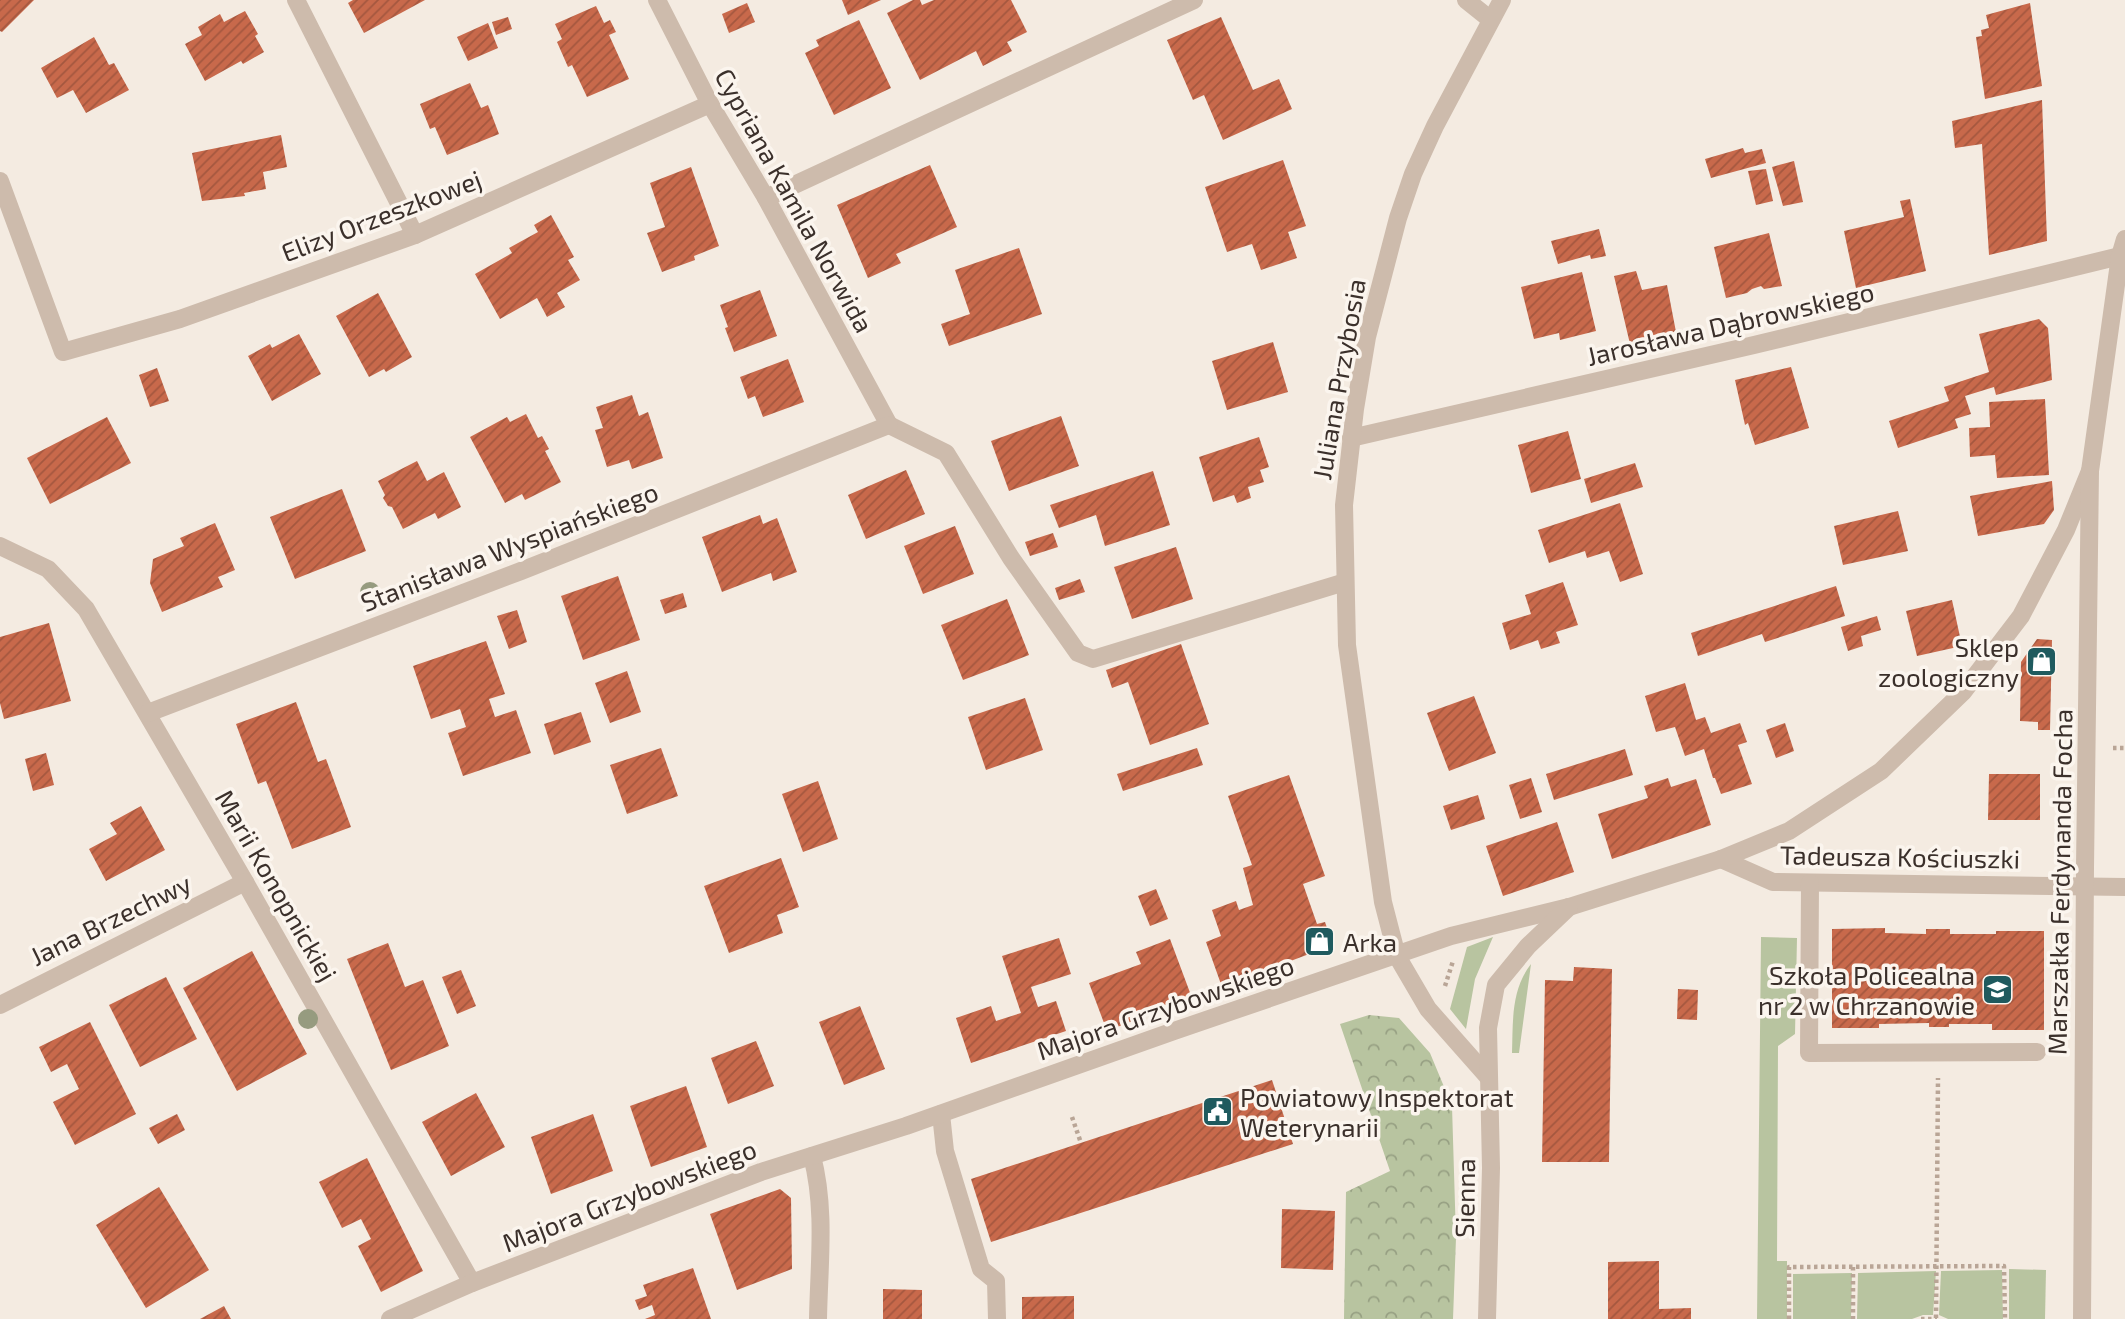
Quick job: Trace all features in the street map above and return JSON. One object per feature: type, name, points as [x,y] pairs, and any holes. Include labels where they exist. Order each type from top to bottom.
[{"type":"street","points":[[296,0],[415,235]]},
{"type":"street","name":"Cypriana Kamila Norwida","points":[[657,0],[710,104],[766,198],[888,425]]},
{"type":"street","points":[[766,198],[1195,0]]},
{"type":"street","points":[[1466,0],[1491,20]]},
{"type":"street","name":"Juliana Przybosia","points":[[1396,956],[1383,902],[1347,645],[1344,505],[1351,438],[1367,337],[1386,260],[1409,185],[1435,126],[1502,0]]},
{"type":"street","name":"Elizy Orzeszkowej","points":[[0,181],[63,352],[180,319],[415,235],[710,104]]},
{"type":"street","name":"Jarosława Dąbrowskiego","points":[[1351,438],[1780,339],[2123,251]]},
{"type":"street","name":"Marszałka Ferdynanda Focha","points":[[2082,1319],[2090,471],[2123,251]]},
{"type":"street","points":[[888,425],[946,453],[1018,569],[1079,653],[1093,659],[1345,582]]},
{"type":"street","name":"Stanisława Wyspiańskiego","points":[[148,713],[521,571],[888,425]]},
{"type":"street","name":"Majora Grzybowskiego","points":[[390,1319],[472,1283],[761,1172],[941,1114],[1451,936],[1569,907],[1721,859],[1789,831],[1881,771],[1963,692],[2021,615],[2066,530],[2090,471]]},
{"type":"street","name":"Marii Konopnickiej","points":[[0,547],[48,569],[86,609],[245,882],[472,1283]]},
{"type":"street","name":"Tadeusza Kościuszki","points":[[1721,859],[1773,882],[2125,887]]},
{"type":"street","name":"Jana Brzechwy","points":[[0,1005],[245,882]]},
{"type":"street","points":[[1810,883],[1810,1053],[2037,1052]]},
{"type":"street","name":"Sienna","points":[[1488,1319],[1491,1168],[1488,1028],[1496,985],[1528,946],[1569,907]]},
{"type":"street","points":[[1396,956],[1428,1009],[1489,1078]]},
{"type":"street","points":[[941,1114],[945,1151],[981,1269],[996,1282],[997,1319]]},
{"type":"street","points":[[812,1156],[820,1184],[818,1319]]},
{"type":"path","points":[[2113,748],[2125,748]]},
{"type":"path","points":[[1442,996],[1456,950]]},
{"type":"path","points":[[1921,1319],[1937,1318],[1938,1052]]},
{"type":"path","points":[[1072,1117],[1081,1143]]},
{"type":"path","points":[[1789,1319],[1789,1267],[2004,1266],[2005,1319]]},
{"type":"path","points":[[1853,1267],[1853,1319]]},
{"type":"green space","points":[[1493,937],[1475,979],[1466,1029],[1450,1009],[1467,947]]},
{"type":"green space","points":[[1761,937],[1797,938],[1795,1034],[1778,1046],[1777,1261],[1787,1261],[1787,1319],[1757,1319]]},
{"type":"green space","points":[[1531,964],[1519,1053],[1512,1053],[1516,995]]},
{"type":"green space","points":[[1369,1015],[1399,1018],[1430,1053],[1452,1106],[1456,1238],[1453,1319],[1344,1319],[1346,1192],[1390,1171],[1340,1024]]},
{"type":"green space","points":[[2009,1269],[2046,1270],[2045,1319],[2009,1319]]},
{"type":"green space","points":[[2002,1270],[2003,1319],[1948,1319],[1939,1315],[1941,1271]]},
{"type":"green space","points":[[1936,1271],[1933,1315],[1912,1319],[1857,1319],[1858,1273]]},
{"type":"green space","points":[[1852,1273],[1851,1319],[1793,1319],[1793,1274]]},
{"type":"building","points":[[0,0],[34,0],[2,32]]},
{"type":"building","points":[[353,0],[425,0],[364,33],[348,3]]},
{"type":"building","points":[[842,0],[881,0],[848,15]]},
{"type":"building","points":[[913,0],[920,0],[922,5],[934,0],[1011,0],[1027,32],[1007,42],[1012,51],[983,66],[976,51],[920,80],[887,13]]},
{"type":"building","points":[[747,3],[755,22],[729,33],[722,14]]},
{"type":"building","points":[[2030,3],[2042,86],[1985,99],[1976,37],[1982,36],[1981,30],[1989,28],[1986,15]]},
{"type":"building","points":[[596,6],[604,23],[610,20],[616,32],[609,35],[629,79],[587,97],[572,65],[568,67],[557,42],[562,39],[555,24]]},
{"type":"building","points":[[245,11],[258,34],[255,36],[264,52],[205,81],[185,44],[202,35],[198,27],[220,14],[224,22]]},
{"type":"building","points":[[508,17],[512,29],[496,35],[492,22]]},
{"type":"building","points":[[1221,17],[1253,90],[1279,79],[1292,109],[1223,140],[1204,95],[1193,100],[1167,40]]},
{"type":"building","points":[[859,20],[891,88],[834,115],[805,53],[819,46],[816,40]]},
{"type":"building","points":[[488,23],[498,48],[468,61],[457,37]]},
{"type":"building","points":[[94,37],[109,65],[114,63],[129,90],[86,113],[73,90],[57,98],[41,68]]},
{"type":"building","points":[[470,83],[481,108],[488,105],[499,134],[447,155],[435,127],[430,129],[420,104]]},
{"type":"building","points":[[2042,100],[2047,241],[1989,255],[1982,144],[1955,148],[1952,121]]},
{"type":"building","points":[[281,135],[287,167],[263,172],[266,189],[244,193],[245,196],[202,201],[192,153]]},
{"type":"building","points":[[1743,148],[1745,153],[1762,149],[1766,163],[1711,178],[1705,159]]},
{"type":"building","points":[[1283,160],[1306,226],[1288,232],[1297,258],[1261,270],[1252,244],[1227,252],[1205,187]]},
{"type":"building","points":[[1794,161],[1803,202],[1783,206],[1772,167]]},
{"type":"building","points":[[930,165],[957,227],[896,254],[901,263],[868,278],[837,205]]},
{"type":"building","points":[[691,167],[719,246],[694,256],[695,260],[662,272],[647,233],[665,227],[650,183]]},
{"type":"building","points":[[1766,169],[1773,201],[1756,205],[1748,171]]},
{"type":"building","points":[[1910,199],[1926,271],[1856,288],[1844,231],[1904,217],[1900,201]]},
{"type":"building","points":[[551,215],[574,257],[568,260],[580,280],[557,293],[565,307],[547,317],[537,298],[500,319],[475,274],[512,253],[509,248],[538,232],[534,225]]},
{"type":"building","points":[[1599,229],[1606,256],[1591,259],[1590,255],[1558,264],[1551,241]]},
{"type":"building","points":[[1769,233],[1782,286],[1764,289],[1761,286],[1726,298],[1714,247]]},
{"type":"building","points":[[1019,248],[1042,314],[949,346],[941,324],[970,314],[955,270]]},
{"type":"building","points":[[1636,271],[1642,290],[1667,285],[1676,332],[1630,344],[1614,276]]},
{"type":"building","points":[[1582,272],[1596,331],[1560,340],[1559,333],[1534,339],[1521,287]]},
{"type":"building","points":[[760,290],[777,336],[734,352],[720,305]]},
{"type":"building","points":[[378,293],[412,357],[386,372],[384,369],[369,377],[336,316]]},
{"type":"building","points":[[2039,319],[2048,328],[2052,380],[1996,395],[1994,387],[1965,396],[1971,414],[1955,419],[1958,428],[1898,448],[1889,421],[1949,401],[1944,387],[1989,372],[1979,334]]},
{"type":"building","points":[[299,334],[321,374],[272,401],[248,356],[270,344],[272,348]]},
{"type":"building","points":[[1273,342],[1288,392],[1227,410],[1212,361]]},
{"type":"building","points":[[788,359],[804,402],[763,417],[755,396],[748,399],[740,377]]},
{"type":"building","points":[[1791,367],[1809,428],[1755,445],[1748,423],[1745,425],[1735,380]]},
{"type":"building","points":[[157,368],[169,401],[150,407],[139,375]]},
{"type":"building","points":[[632,395],[639,416],[648,412],[663,458],[632,469],[629,460],[607,467],[595,430],[603,428],[596,407]]},
{"type":"building","points":[[2045,399],[2049,475],[1997,478],[1995,455],[1970,457],[1969,428],[1990,427],[1989,402]]},
{"type":"building","points":[[526,414],[538,438],[542,436],[549,449],[545,451],[561,482],[525,500],[522,494],[505,503],[470,437],[507,417],[510,422]]},
{"type":"building","points":[[1061,416],[1079,466],[1009,491],[991,441]]},
{"type":"building","points":[[107,417],[131,463],[50,504],[27,458]]},
{"type":"building","points":[[1568,431],[1581,479],[1531,493],[1518,445]]},
{"type":"building","points":[[1259,437],[1269,467],[1260,470],[1264,482],[1248,487],[1251,498],[1237,503],[1234,495],[1213,502],[1199,457]]},
{"type":"building","points":[[417,461],[427,481],[444,472],[461,507],[438,519],[435,513],[403,529],[392,507],[388,506],[383,498],[385,495],[378,481]]},
{"type":"building","points":[[1635,463],[1643,487],[1591,503],[1584,479]]},
{"type":"building","points":[[906,470],[925,514],[866,539],[848,495]]},
{"type":"building","points":[[1153,471],[1170,525],[1105,546],[1096,515],[1059,528],[1050,505]]},
{"type":"building","points":[[2052,481],[2054,510],[2044,524],[1978,536],[1970,496]]},
{"type":"building","points":[[342,489],[366,551],[295,579],[270,517]]},
{"type":"building","points":[[1620,503],[1643,574],[1620,582],[1609,551],[1587,558],[1585,551],[1549,563],[1538,530]]},
{"type":"building","points":[[1898,511],[1908,551],[1843,565],[1834,526]]},
{"type":"building","points":[[760,515],[763,524],[777,518],[797,572],[773,581],[771,573],[722,592],[702,537]]},
{"type":"building","points":[[215,523],[235,570],[218,577],[223,587],[162,612],[150,583],[153,559],[184,546],[180,538]]},
{"type":"building","points":[[955,526],[974,574],[923,594],[904,546]]},
{"type":"building","points":[[1053,533],[1058,547],[1030,556],[1025,542]]},
{"type":"building","points":[[1176,547],[1193,599],[1132,619],[1114,567]]},
{"type":"building","points":[[618,576],[640,640],[583,660],[561,596]]},
{"type":"building","points":[[1080,579],[1085,592],[1059,600],[1055,588]]},
{"type":"building","points":[[1563,582],[1578,625],[1556,632],[1560,643],[1541,649],[1538,640],[1510,650],[1502,623],[1531,614],[1525,595]]},
{"type":"building","points":[[1836,586],[1845,616],[1765,642],[1762,634],[1698,656],[1691,633]]},
{"type":"building","points":[[683,593],[687,607],[665,614],[660,600]]},
{"type":"building","points":[[1007,599],[1029,655],[963,680],[941,625]]},
{"type":"building","points":[[1952,600],[1962,646],[1917,656],[1906,611]]},
{"type":"building","points":[[517,610],[527,642],[509,649],[497,616]]},
{"type":"building","points":[[1877,616],[1881,630],[1861,636],[1863,646],[1848,651],[1841,627]]},
{"type":"building","points":[[49,623],[71,701],[4,719],[0,703],[0,637]]},
{"type":"building","points":[[2037,639],[2052,640],[2050,730],[2038,730],[2038,722],[2020,721],[2021,662]]},
{"type":"building","points":[[486,641],[505,694],[489,699],[495,717],[516,710],[531,753],[463,776],[448,733],[466,727],[460,709],[431,719],[413,666]]},
{"type":"building","points":[[1181,644],[1209,724],[1150,745],[1128,682],[1112,688],[1106,670]]},
{"type":"building","points":[[627,671],[641,712],[610,723],[595,683]]},
{"type":"building","points":[[1685,683],[1696,720],[1705,717],[1711,733],[1740,723],[1747,742],[1738,745],[1752,784],[1721,794],[1704,749],[1685,756],[1675,727],[1656,732],[1645,696]]},
{"type":"building","points":[[1474,696],[1496,753],[1449,771],[1427,713]]},
{"type":"building","points":[[1025,698],[1043,750],[986,770],[968,717]]},
{"type":"building","points":[[296,702],[318,762],[326,759],[351,827],[292,849],[266,781],[258,784],[236,724]]},
{"type":"building","points":[[581,712],[591,742],[554,755],[544,724]]},
{"type":"building","points":[[1785,723],[1794,751],[1776,758],[1766,730]]},
{"type":"building","points":[[661,748],[678,796],[627,814],[610,765]]},
{"type":"building","points":[[1197,748],[1203,765],[1123,791],[1117,774]]},
{"type":"building","points":[[1625,749],[1633,775],[1554,800],[1546,774]]},
{"type":"building","points":[[46,753],[54,785],[33,791],[25,759]]},
{"type":"building","points":[[1989,774],[2040,774],[2040,820],[1988,820]]},
{"type":"building","points":[[1289,775],[1325,876],[1303,884],[1317,924],[1325,922],[1333,945],[1222,987],[1206,942],[1221,936],[1212,910],[1236,901],[1239,910],[1253,905],[1243,868],[1252,865],[1228,796]]},
{"type":"building","points":[[1531,778],[1542,812],[1520,819],[1509,785]]},
{"type":"building","points":[[1668,778],[1671,787],[1696,779],[1711,825],[1612,859],[1598,814],[1648,798],[1644,786]]},
{"type":"building","points":[[818,781],[838,839],[803,852],[782,794]]},
{"type":"building","points":[[1478,795],[1485,819],[1451,830],[1443,806]]},
{"type":"building","points":[[141,806],[165,850],[106,881],[89,849],[117,834],[110,823]]},
{"type":"building","points":[[1557,822],[1574,872],[1503,896],[1486,846]]},
{"type":"building","points":[[781,858],[799,907],[777,915],[783,933],[729,953],[704,886]]},
{"type":"building","points":[[1156,889],[1168,919],[1150,926],[1138,896]]},
{"type":"building","points":[[1885,928],[1885,933],[1926,934],[1926,929],[1950,929],[1950,934],[2044,931],[2044,1030],[1992,1030],[1992,1024],[1929,1027],[1929,1023],[1879,1024],[1879,1028],[1832,1028],[1832,929]]},
{"type":"building","points":[[1059,938],[1071,974],[1031,987],[1038,1007],[1056,1001],[1066,1031],[971,1063],[956,1018],[991,1006],[996,1021],[1021,1013],[1002,956]]},
{"type":"building","points":[[1170,939],[1192,998],[1107,1031],[1089,983],[1141,964],[1136,952]]},
{"type":"building","points":[[388,943],[405,987],[423,980],[449,1046],[391,1070],[347,959]]},
{"type":"building","points":[[252,951],[307,1054],[237,1091],[183,988]]},
{"type":"building","points":[[1574,967],[1612,969],[1609,1162],[1542,1162],[1545,980],[1573,981]]},
{"type":"building","points":[[461,970],[476,1006],[457,1014],[442,977]]},
{"type":"building","points":[[166,977],[197,1039],[140,1067],[109,1005]]},
{"type":"building","points":[[1678,989],[1698,990],[1697,1020],[1677,1019]]},
{"type":"building","points":[[860,1006],[885,1069],[844,1085],[819,1022]]},
{"type":"building","points":[[90,1022],[136,1114],[75,1145],[53,1102],[79,1089],[67,1064],[51,1072],[39,1047]]},
{"type":"building","points":[[756,1041],[774,1086],[728,1104],[711,1058]]},
{"type":"building","points":[[1272,1080],[1293,1144],[991,1242],[971,1179]]},
{"type":"building","points":[[686,1086],[707,1147],[651,1167],[630,1106]]},
{"type":"building","points":[[476,1093],[505,1147],[451,1176],[422,1122]]},
{"type":"building","points":[[177,1114],[185,1130],[158,1144],[149,1128]]},
{"type":"building","points":[[593,1114],[613,1171],[551,1194],[531,1137]]},
{"type":"building","points":[[367,1158],[423,1271],[381,1292],[358,1246],[371,1239],[361,1219],[342,1228],[319,1182]]},
{"type":"building","points":[[159,1187],[209,1270],[146,1308],[96,1225]]},
{"type":"building","points":[[780,1189],[791,1198],[792,1269],[737,1290],[710,1214]]},
{"type":"building","points":[[1282,1209],[1335,1211],[1333,1270],[1281,1268]]},
{"type":"building","points":[[1659,1261],[1659,1309],[1691,1308],[1691,1319],[1608,1319],[1608,1262]]},
{"type":"building","points":[[693,1268],[711,1319],[645,1319],[655,1315],[652,1305],[639,1310],[635,1300],[647,1296],[643,1285]]},
{"type":"building","points":[[883,1289],[922,1290],[922,1319],[883,1319]]},
{"type":"building","points":[[1074,1296],[1074,1319],[1022,1319],[1022,1297]]},
{"type":"building","points":[[224,1306],[231,1319],[200,1319]]},
{"type":"place","name":"Sklep zoologiczny","points":[[2042,661]]},
{"type":"place","name":"Arka","points":[[1320,941]]},
{"type":"place","name":"Szkoła Policealna nr 2 w Chrzanowie","points":[[1998,989]]},
{"type":"place","name":"Powiatowy Inspektorat Weterynarii","points":[[1217,1111]]}]
